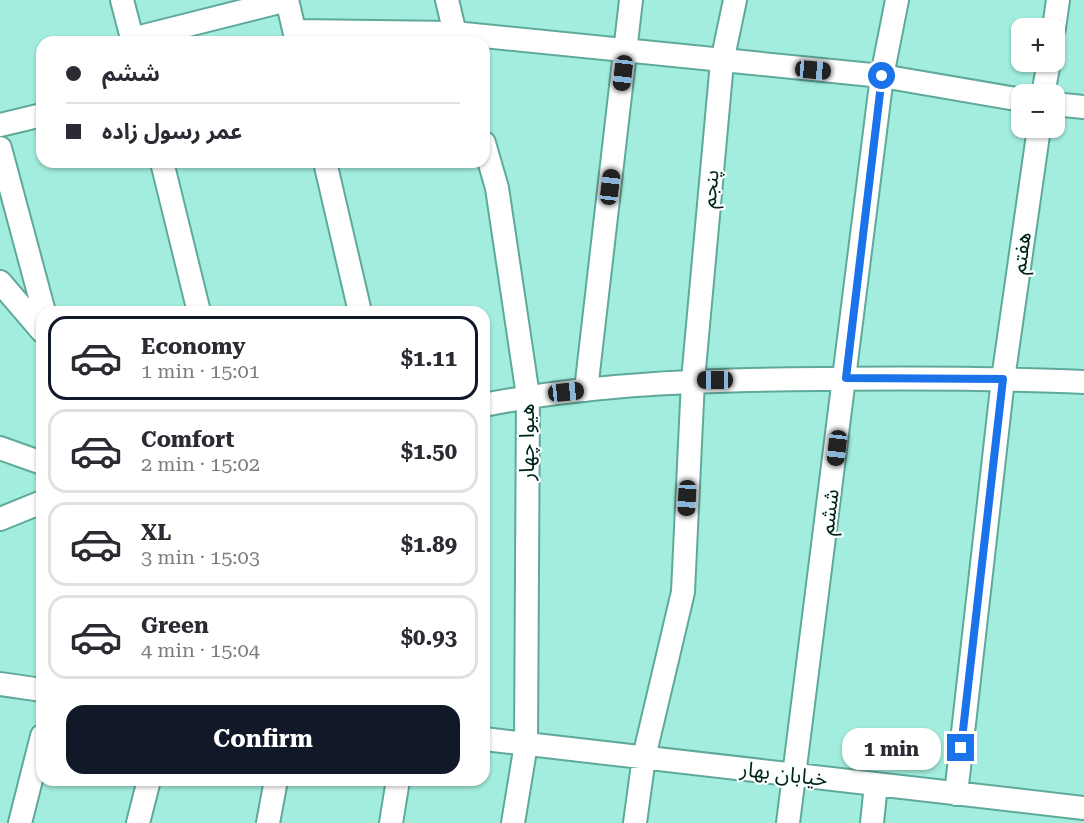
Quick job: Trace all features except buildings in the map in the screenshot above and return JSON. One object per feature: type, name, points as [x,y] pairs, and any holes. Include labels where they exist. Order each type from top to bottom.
[{"type":"street","points":[[122,0],[131,36]]},
{"type":"street","points":[[151,36],[287,0],[296,36]]},
{"type":"street","points":[[447,0],[455,36]]},
{"type":"street","points":[[586,390],[631,0]]},
{"type":"street","name":"پنجم","points":[[635,823],[644,758],[683,592],[693,380],[722,62],[735,0]]},
{"type":"street","name":"ششم","points":[[788,823],[846,378],[882,76],[897,0]]},
{"type":"street","points":[[1055,18],[1058,0]]},
{"type":"street","points":[[490,41],[626,51],[882,76],[1011,98]]},
{"type":"street","points":[[1065,105],[1084,107]]},
{"type":"street","points":[[0,125],[36,116]]},
{"type":"street","name":"هفتم","points":[[956,794],[1003,379],[1038,138]]},
{"type":"street","points":[[0,148],[42,306]]},
{"type":"street","name":"هیوا چهار","points":[[490,164],[497,188],[528,396],[526,744],[513,823]]},
{"type":"street","points":[[163,168],[198,306]]},
{"type":"street","points":[[326,168],[359,306]]},
{"type":"street","points":[[0,282],[36,324]]},
{"type":"street","points":[[490,404],[528,396],[693,380],[846,378],[1084,382]]},
{"type":"street","points":[[0,448],[36,461]]},
{"type":"street","points":[[0,519],[36,504]]},
{"type":"street","points":[[0,684],[36,689]]},
{"type":"street","name":"خیابان بهار","points":[[490,740],[1084,808]]},
{"type":"street","points":[[20,823],[36,760]]},
{"type":"street","points":[[872,823],[876,784]]},
{"type":"street","points":[[138,823],[147,786]]},
{"type":"street","points":[[268,823],[275,786]]},
{"type":"street","points":[[391,823],[397,786]]},
{"type":"route","points":[[882,76],[846,378],[1003,379],[961,748]]}]
